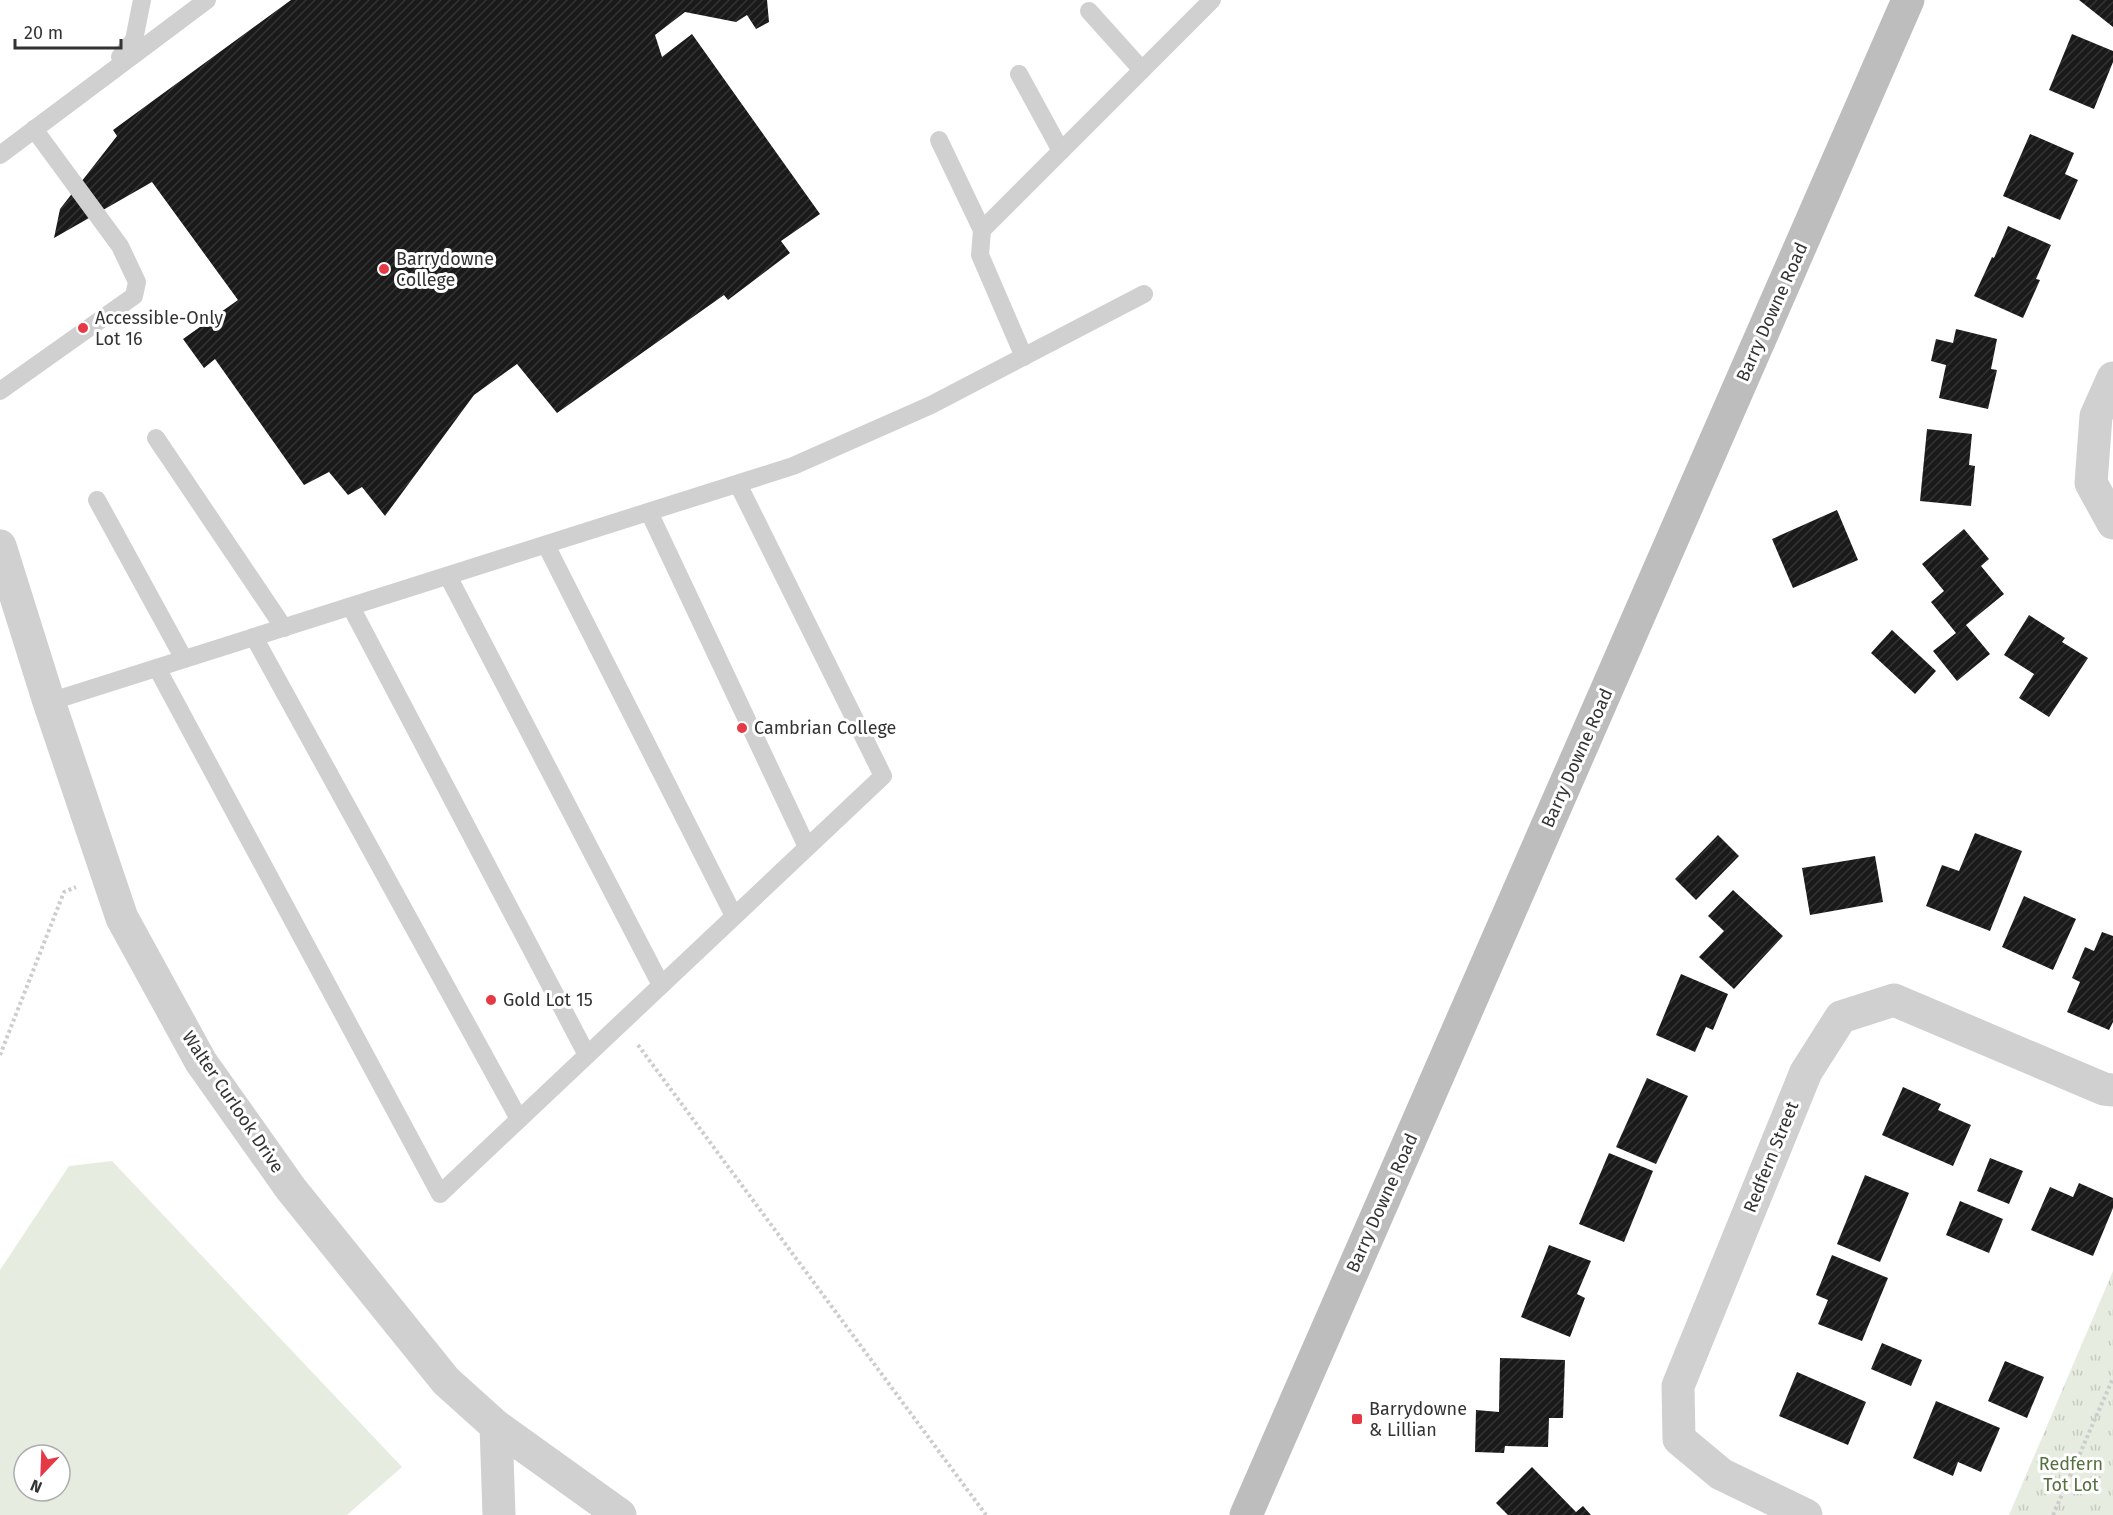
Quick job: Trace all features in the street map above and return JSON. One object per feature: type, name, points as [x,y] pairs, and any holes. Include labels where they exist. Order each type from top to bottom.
[{"type":"main road","name":"Barry Downe Road","points":[[1246,1515],[1908,0]]},
{"type":"street","points":[[2113,378],[2096,416],[2091,483],[2113,523]]},
{"type":"street","name":"Walter Curlook Drive","points":[[0,546],[49,702],[123,918],[201,1062],[291,1189],[446,1381],[496,1426],[620,1515]]},
{"type":"street","name":"Redfern Street","points":[[1806,1515],[1721,1474],[1679,1439],[1678,1386],[1806,1072],[1841,1017],[1894,1000],[2104,1089],[2113,1090]]},
{"type":"street","points":[[496,1426],[499,1515]]},
{"type":"lane","points":[[106,75],[134,40],[142,0]]},
{"type":"lane","points":[[0,155],[207,0]]},
{"type":"lane","points":[[982,230],[1212,0]]},
{"type":"lane","points":[[1089,11],[1142,70]]},
{"type":"lane","points":[[1019,74],[1061,151]]},
{"type":"lane","points":[[0,391],[134,296],[137,282],[120,246],[34,129]]},
{"type":"lane","points":[[939,140],[982,230],[980,255],[1024,357]]},
{"type":"lane","points":[[49,702],[793,466],[931,405],[1144,294]]},
{"type":"lane","points":[[156,438],[284,628]]},
{"type":"lane","points":[[157,668],[440,1194],[883,776],[738,484]]},
{"type":"lane","points":[[98,500],[184,659]]},
{"type":"lane","points":[[649,512],[807,847]]},
{"type":"lane","points":[[546,545],[734,915]]},
{"type":"lane","points":[[448,576],[661,985]]},
{"type":"lane","points":[[351,607],[587,1055]]},
{"type":"lane","points":[[254,637],[519,1119]]},
{"type":"path","points":[[0,1055],[64,892],[108,876]]},
{"type":"path","points":[[622,1022],[986,1515]]},
{"type":"path","points":[[2053,1515],[2113,1378]]},
{"type":"green space","points":[[112,1161],[402,1467],[347,1515],[0,1515],[0,1270],[69,1166]]},
{"type":"green space","name":"Redfern Tot Lot","points":[[2113,1271],[2113,1515],[2009,1515]]},
{"type":"building","points":[[291,0],[767,0],[769,22],[756,29],[747,15],[736,22],[685,12],[655,35],[662,57],[692,34],[820,214],[781,241],[790,253],[728,300],[724,295],[557,413],[517,364],[474,395],[385,516],[362,487],[348,495],[329,472],[304,485],[215,359],[204,368],[183,339],[238,300],[152,182],[54,238],[60,209],[117,136],[113,130]]},
{"type":"building","points":[[2079,0],[2113,0],[2113,27]]},
{"type":"building","points":[[2072,34],[2113,51],[2113,62],[2094,109],[2049,90]]},
{"type":"building","points":[[2030,134],[2074,153],[2065,174],[2078,180],[2060,220],[2003,196]]},
{"type":"building","points":[[2008,226],[2051,245],[2036,279],[2040,280],[2023,318],[1974,296]]},
{"type":"building","points":[[1956,329],[1997,339],[1991,369],[1997,370],[1988,409],[1939,398],[1946,365],[1931,361],[1936,339],[1953,343]]},
{"type":"building","points":[[1927,429],[1972,434],[1969,465],[1975,466],[1971,506],[1920,501]]},
{"type":"building","points":[[1837,510],[1858,560],[1793,588],[1772,539]]},
{"type":"building","points":[[1964,529],[1989,559],[1981,566],[2004,594],[1966,625],[1990,654],[1957,681],[1933,651],[1956,633],[1931,602],[1944,591],[1922,564]]},
{"type":"building","points":[[2029,615],[2065,638],[2062,642],[2088,658],[2049,717],[2019,698],[2034,674],[2004,655]]},
{"type":"building","points":[[1892,630],[1936,671],[1915,694],[1871,653]]},
{"type":"building","points":[[1975,833],[2022,851],[1990,931],[1926,906],[1942,865],[1959,871]]},
{"type":"building","points":[[1718,835],[1739,856],[1696,900],[1675,879]]},
{"type":"building","points":[[1875,856],[1883,902],[1810,915],[1802,868]]},
{"type":"building","points":[[1733,890],[1783,936],[1734,989],[1699,957],[1724,931],[1708,916]]},
{"type":"building","points":[[2024,896],[2076,919],[2053,970],[2002,947]]},
{"type":"building","points":[[2102,932],[2113,936],[2113,1022],[2109,1030],[2067,1012],[2080,982],[2072,978],[2085,947],[2094,951]]},
{"type":"building","points":[[1681,974],[1728,994],[1713,1030],[1706,1027],[1695,1052],[1656,1035]]},
{"type":"building","points":[[1647,1078],[1688,1096],[1656,1164],[1616,1147]]},
{"type":"building","points":[[1903,1087],[1941,1104],[1938,1110],[1971,1125],[1953,1166],[1882,1135]]},
{"type":"building","points":[[1609,1153],[1653,1171],[1624,1242],[1579,1224]]},
{"type":"building","points":[[1990,1158],[2023,1171],[2009,1204],[1977,1191]]},
{"type":"building","points":[[1865,1175],[1909,1193],[1880,1262],[1837,1244]]},
{"type":"building","points":[[2079,1183],[2113,1198],[2113,1208],[2093,1256],[2031,1230],[2050,1187],[2073,1197]]},
{"type":"building","points":[[1960,1201],[2003,1219],[1989,1253],[1946,1235]]},
{"type":"building","points":[[1549,1245],[1591,1261],[1577,1294],[1585,1298],[1570,1337],[1521,1317]]},
{"type":"building","points":[[1832,1255],[1888,1278],[1862,1341],[1818,1324],[1828,1300],[1816,1295]]},
{"type":"building","points":[[1882,1343],[1922,1360],[1911,1386],[1871,1369]]},
{"type":"building","points":[[1500,1358],[1565,1360],[1563,1418],[1549,1418],[1548,1447],[1505,1446],[1504,1453],[1475,1452],[1476,1410],[1499,1412]]},
{"type":"building","points":[[2005,1361],[2044,1377],[2027,1418],[1988,1401]]},
{"type":"building","points":[[1797,1372],[1866,1402],[1848,1445],[1779,1416]]},
{"type":"building","points":[[1936,1401],[2000,1428],[1981,1472],[1958,1462],[1953,1476],[1913,1458]]},
{"type":"building","points":[[1532,1467],[1576,1512],[1583,1506],[1591,1515],[1508,1515],[1496,1503]]},
{"type":"place","name":"Barrydowne College","points":[[384,269]]},
{"type":"place","name":"Accessible-Only Lot 16","points":[[83,328]]},
{"type":"place","name":"Cambrian College","points":[[742,728]]},
{"type":"place","name":"Gold Lot 15","points":[[491,1000]]},
{"type":"place","name":"Barrydowne & Lillian","points":[[1357,1419]]}]
